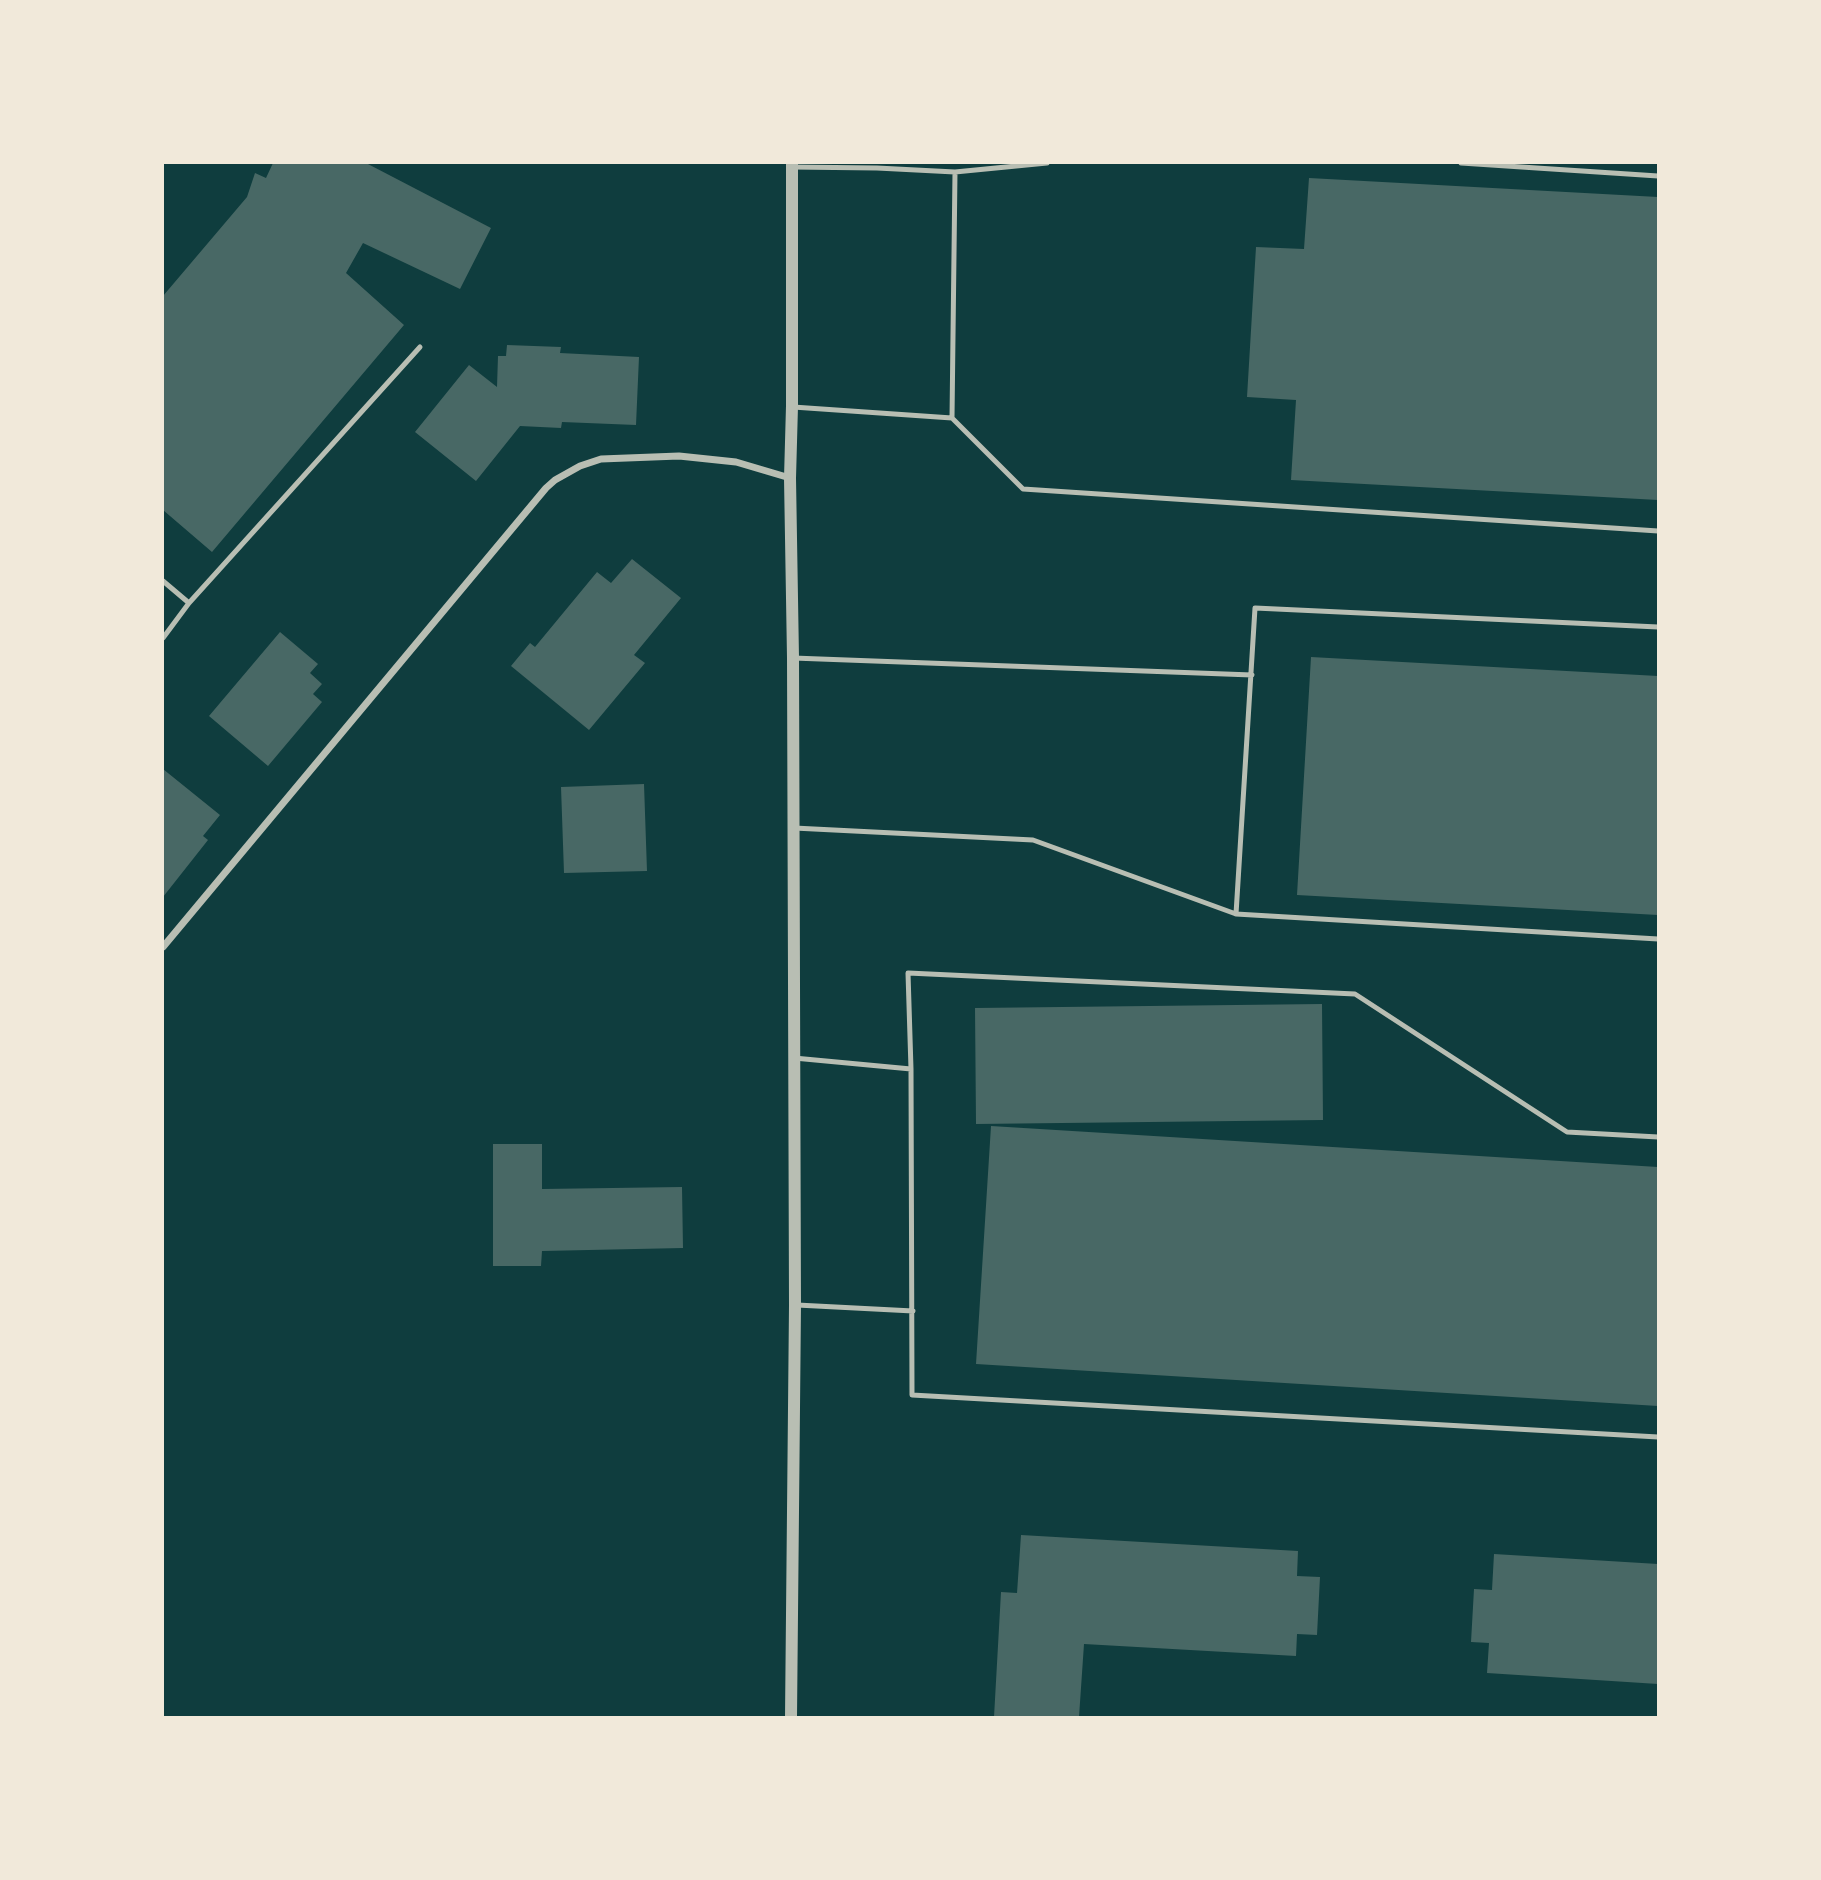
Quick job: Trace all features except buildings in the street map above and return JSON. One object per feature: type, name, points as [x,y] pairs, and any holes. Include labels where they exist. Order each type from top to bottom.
[{"type":"street","points":[[791,1717],[795,1305],[790,478],[792,165]]},
{"type":"street","points":[[163,947],[555,480],[580,466],[601,459],[679,456],[736,462],[790,478]]},
{"type":"lane","points":[[792,165],[955,172],[1047,163]]},
{"type":"lane","points":[[1461,163],[1658,176]]},
{"type":"lane","points":[[952,418],[955,172]]},
{"type":"lane","points":[[163,638],[189,603],[420,347]]},
{"type":"lane","points":[[792,407],[952,418],[1023,489],[1658,531]]},
{"type":"lane","points":[[163,581],[189,603]]},
{"type":"lane","points":[[1236,914],[1255,608],[1658,627]]},
{"type":"lane","points":[[793,658],[1252,675]]},
{"type":"lane","points":[[793,828],[1033,840],[1236,914],[1658,939]]},
{"type":"lane","points":[[1658,1137],[1567,1132],[1356,994],[908,973],[912,1395],[1658,1437]]},
{"type":"lane","points":[[794,1058],[911,1069]]},
{"type":"lane","points":[[795,1305],[913,1311]]}]
